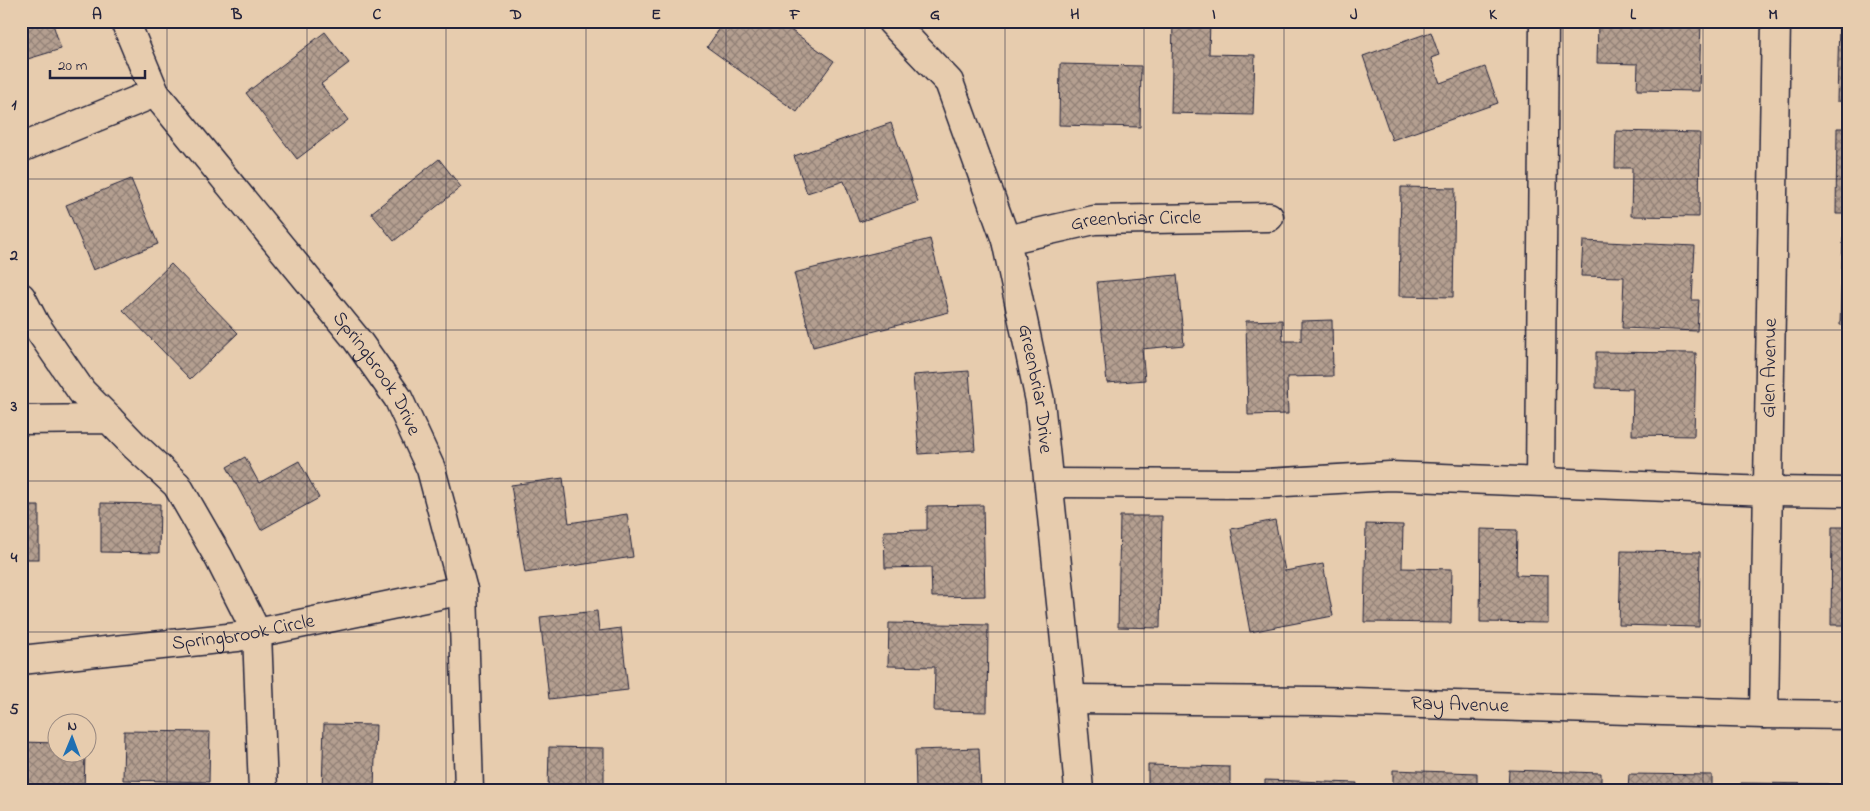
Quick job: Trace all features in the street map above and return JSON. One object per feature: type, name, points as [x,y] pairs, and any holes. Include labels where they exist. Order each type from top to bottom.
[{"type":"street","name":"Springbrook Drive","points":[[125,21],[155,92],[357,340],[398,398],[431,469],[463,590],[469,790]]},
{"type":"street","name":"Greenbriar Drive","points":[[891,21],[949,82],[1006,240],[1040,401],[1079,790]]},
{"type":"street","points":[[1540,482],[1544,21]]},
{"type":"street","name":"Glen Avenue","points":[[1764,714],[1776,21]]},
{"type":"street","points":[[21,148],[155,92]]},
{"type":"street","name":"Greenbriar Circle","points":[[1006,240],[1094,220],[1269,217]]},
{"type":"street","points":[[21,297],[35,324],[82,392],[135,446],[177,485],[219,558],[257,633],[263,790]]},
{"type":"street","points":[[21,420],[109,419]]},
{"type":"street","points":[[1049,483],[1249,484],[1390,476],[1768,491],[1849,492]]},
{"type":"street","name":"Springbrook Circle","points":[[21,660],[237,637],[463,590]]},
{"type":"street","name":"Ray Avenue","points":[[1071,699],[1318,701],[1764,714],[1849,714]]},
{"type":"building","points":[[21,21],[52,21],[61,49],[21,61]]},
{"type":"building","points":[[725,21],[778,21],[834,61],[797,112],[707,47]]},
{"type":"building","points":[[1173,21],[1210,21],[1209,54],[1255,55],[1253,115],[1171,113]]},
{"type":"building","points":[[1598,21],[1701,21],[1699,91],[1637,90],[1638,64],[1597,63]]},
{"type":"building","points":[[1839,21],[1849,21],[1849,102],[1837,101]]},
{"type":"building","points":[[325,32],[349,63],[321,84],[348,120],[297,159],[246,93]]},
{"type":"building","points":[[1431,32],[1439,55],[1431,58],[1440,83],[1485,67],[1498,103],[1392,140],[1363,56]]},
{"type":"building","points":[[1060,64],[1141,66],[1140,127],[1059,125]]},
{"type":"building","points":[[891,123],[918,202],[859,222],[844,181],[807,193],[794,156]]},
{"type":"building","points":[[1837,128],[1849,128],[1849,214],[1836,214]]},
{"type":"building","points":[[1616,131],[1700,133],[1699,217],[1631,216],[1632,168],[1615,168]]},
{"type":"building","points":[[439,159],[461,187],[394,241],[371,213]]},
{"type":"building","points":[[131,179],[158,244],[93,270],[66,205]]},
{"type":"building","points":[[1401,187],[1455,188],[1453,297],[1399,296]]},
{"type":"building","points":[[1843,238],[1849,238],[1849,325],[1840,325]]},
{"type":"building","points":[[930,239],[949,312],[813,347],[794,273]]},
{"type":"building","points":[[1583,241],[1695,246],[1692,300],[1699,300],[1697,331],[1622,328],[1624,277],[1581,276]]},
{"type":"building","points":[[171,264],[238,333],[190,379],[123,310]]},
{"type":"building","points":[[1177,275],[1184,345],[1142,349],[1145,380],[1107,383],[1097,282]]},
{"type":"building","points":[[1282,320],[1283,341],[1301,341],[1301,321],[1332,320],[1333,376],[1287,377],[1288,414],[1248,415],[1246,321]]},
{"type":"building","points":[[1596,352],[1696,353],[1694,436],[1632,435],[1633,389],[1596,388]]},
{"type":"building","points":[[969,371],[975,450],[919,454],[913,375]]},
{"type":"building","points":[[245,457],[259,483],[299,461],[319,498],[261,530],[227,467]]},
{"type":"building","points":[[563,478],[569,523],[627,514],[633,557],[525,573],[511,485]]},
{"type":"building","points":[[101,503],[160,504],[159,553],[101,552]]},
{"type":"building","points":[[983,505],[985,596],[932,597],[931,567],[885,568],[884,531],[927,530],[927,506]]},
{"type":"building","points":[[21,506],[39,506],[39,559],[21,559]]},
{"type":"building","points":[[1120,516],[1162,516],[1160,628],[1118,627]]},
{"type":"building","points":[[1275,520],[1285,571],[1323,564],[1333,616],[1250,632],[1231,529]]},
{"type":"building","points":[[1366,524],[1403,525],[1402,568],[1452,569],[1451,623],[1364,622]]},
{"type":"building","points":[[1832,527],[1849,527],[1849,625],[1831,625]]},
{"type":"building","points":[[1481,529],[1517,530],[1516,575],[1548,576],[1548,623],[1480,622]]},
{"type":"building","points":[[1621,551],[1700,552],[1699,627],[1619,625]]},
{"type":"building","points":[[597,611],[599,631],[621,628],[628,690],[549,699],[540,617]]},
{"type":"building","points":[[889,623],[988,625],[987,712],[934,711],[935,667],[888,666]]},
{"type":"building","points":[[324,724],[376,725],[374,790],[322,790]]},
{"type":"building","points":[[124,731],[210,732],[209,782],[123,780]]},
{"type":"building","points":[[21,742],[48,743],[48,764],[85,764],[84,790],[21,790]]},
{"type":"building","points":[[549,747],[604,748],[604,790],[548,790]]},
{"type":"building","points":[[979,748],[981,790],[916,790],[915,750]]},
{"type":"building","points":[[1148,765],[1230,767],[1230,790],[1148,790]]},
{"type":"building","points":[[1393,770],[1477,773],[1477,790],[1393,790]]},
{"type":"building","points":[[1509,770],[1601,773],[1601,790],[1508,790]]},
{"type":"building","points":[[1629,774],[1712,775],[1712,790],[1628,790]]},
{"type":"building","points":[[1265,780],[1357,783],[1356,790],[1265,790]]},
{"type":"building","points":[[1741,783],[1828,784],[1828,790],[1741,790]]}]
